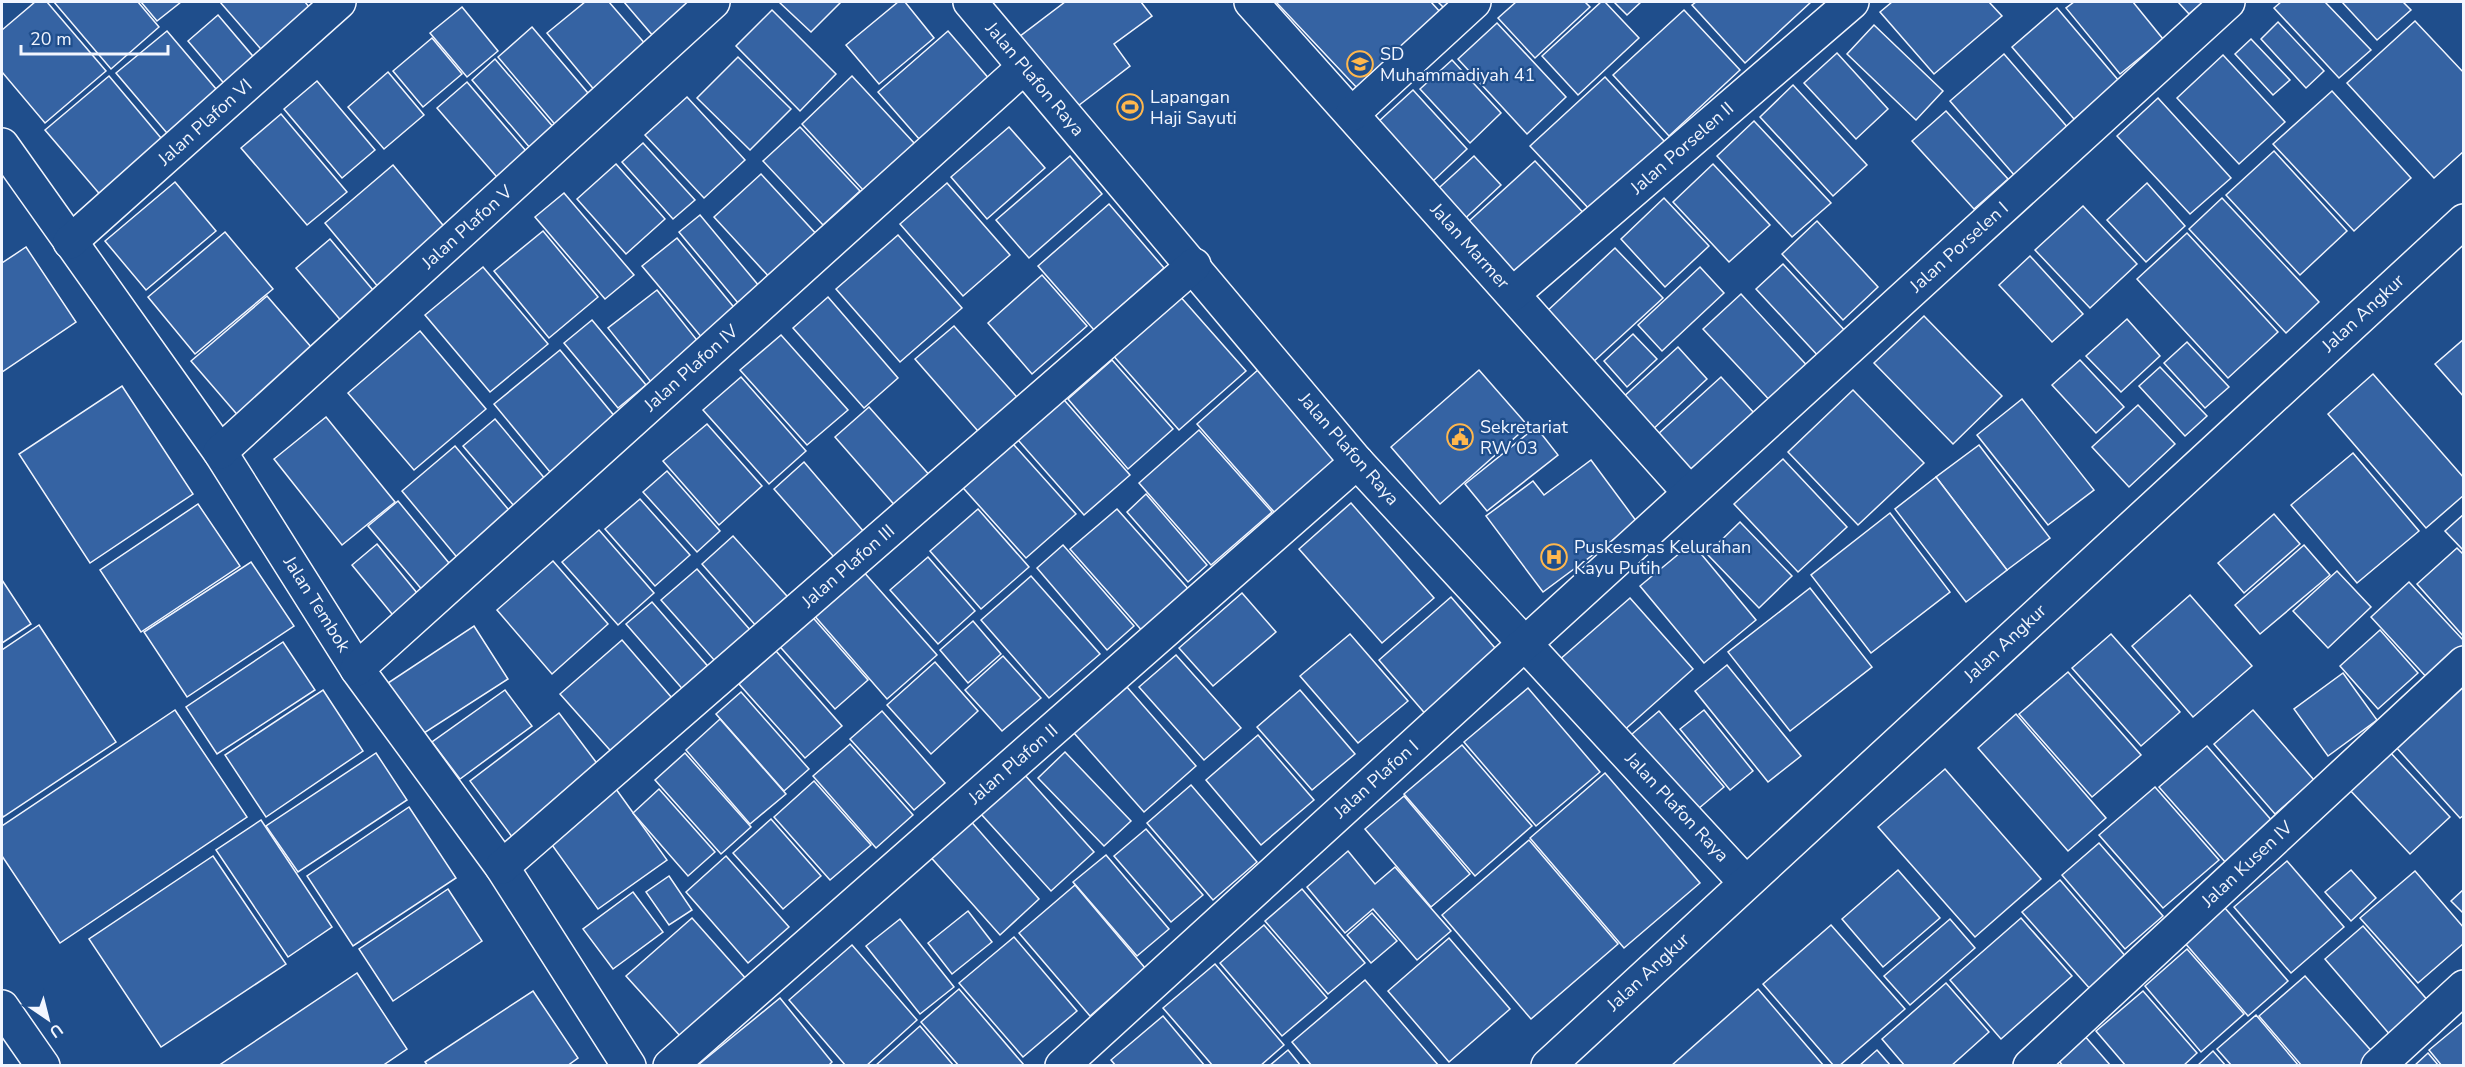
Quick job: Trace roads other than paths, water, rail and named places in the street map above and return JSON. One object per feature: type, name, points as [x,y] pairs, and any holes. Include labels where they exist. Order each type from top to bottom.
[{"type":"street","name":"Jalan Plafon VI","points":[[70,242],[339,2]]},
{"type":"street","name":"Jalan Plafon V","points":[[220,452],[713,2]]},
{"type":"street","name":"Jalan Plafon Raya","points":[[970,2],[1194,265],[1357,462],[1745,882]]},
{"type":"street","name":"Jalan Marmer","points":[[1251,2],[1689,492]]},
{"type":"street","points":[[1352,114],[1474,2]]},
{"type":"street","name":"Jalan Porselen II","points":[[1513,294],[1852,2]]},
{"type":"street","name":"Jalan Porselen I","points":[[1689,492],[2228,2]]},
{"type":"street","name":"Jalan Plafon IV","points":[[357,669],[1024,67]]},
{"type":"street","name":"Jalan Tembok","points":[[2,145],[220,452],[357,669],[502,867],[629,1065]]},
{"type":"street","name":"Jalan Angkur","points":[[1548,1065],[2463,221]]},
{"type":"street","name":"Jalan Plafon III","points":[[502,867],[1194,265]]},
{"type":"street","name":"Jalan Plafon II","points":[[670,1065],[1357,462]]},
{"type":"street","name":"Jalan Plafon I","points":[[1062,1065],[1689,492]]},
{"type":"street","name":"Jalan Kusen IV","points":[[2030,1065],[2463,663]]},
{"type":"street","points":[[2378,1065],[2463,987]]},
{"type":"street","points":[[2,1007],[43,1065]]},
{"type":"place","name":"SD Muhammadiyah 41","points":[[1360,64]]},
{"type":"place","name":"Lapangan Haji Sayuti","points":[[1130,107]]},
{"type":"place","name":"Sekretariat RW 03","points":[[1460,437]]},
{"type":"place","name":"Puskesmas Kelurahan Kayu Putih","points":[[1554,557]]}]
